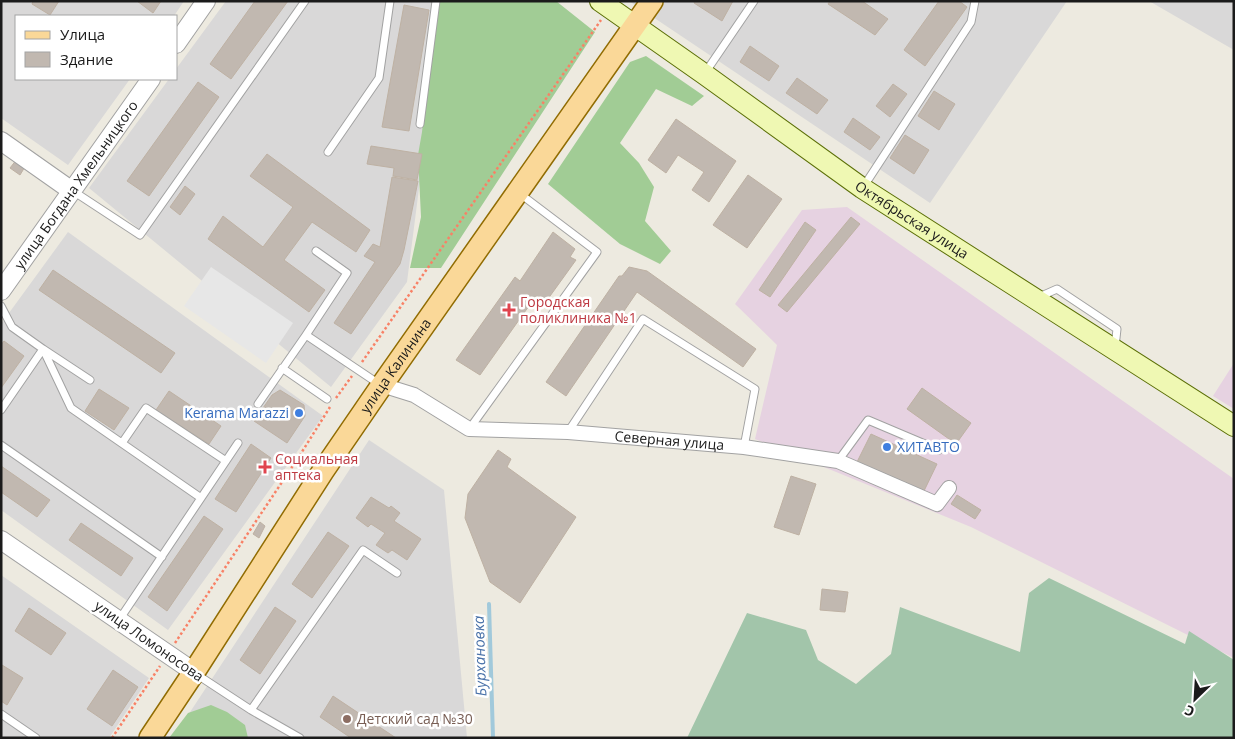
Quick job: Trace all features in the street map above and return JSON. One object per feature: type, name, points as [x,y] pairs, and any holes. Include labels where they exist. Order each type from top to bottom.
[{"type":"main road","name":"Октябрьская улица","points":[[600,1],[862,188],[1115,350],[1232,420]]},
{"type":"main road","name":"улица Калинина","points":[[150,738],[323,471],[517,191],[652,1]]},
{"type":"street","points":[[178,41],[206,1]]},
{"type":"street","name":"улица Богдана Хмельницкого","points":[[1,291],[151,80]]},
{"type":"street","points":[[1,141],[72,191]]},
{"type":"street","points":[[382,385],[414,395],[470,430]]},
{"type":"street","name":"Северная улица","points":[[470,430],[568,432],[744,447],[838,461],[937,504],[949,488]]},
{"type":"street","name":"улица Ломоносова","points":[[1,540],[194,672]]},
{"type":"lane","points":[[72,191],[140,235],[306,1]]},
{"type":"lane","points":[[328,152],[378,78],[390,1]]},
{"type":"lane","points":[[420,124],[436,1]]},
{"type":"lane","points":[[704,74],[754,1]]},
{"type":"lane","points":[[862,188],[972,22],[975,1]]},
{"type":"lane","points":[[470,430],[597,252],[517,191]]},
{"type":"lane","points":[[258,404],[347,273],[316,251]]},
{"type":"lane","points":[[1,306],[12,327],[90,380]]},
{"type":"lane","points":[[568,432],[643,319],[754,390],[744,447]]},
{"type":"lane","points":[[306,334],[382,385]]},
{"type":"lane","points":[[1,410],[43,348]]},
{"type":"lane","points":[[43,348],[71,408],[201,498]]},
{"type":"lane","points":[[282,368],[327,399]]},
{"type":"lane","points":[[122,443],[146,408],[226,461]]},
{"type":"lane","points":[[838,461],[868,420],[939,450]]},
{"type":"lane","points":[[119,621],[238,443]]},
{"type":"lane","points":[[1,445],[162,556]]},
{"type":"lane","points":[[251,710],[363,550],[397,574]]},
{"type":"lane","name":"улица Ломоносова","points":[[194,672],[251,710],[300,738]]},
{"type":"lane","points":[[1,714],[36,738]]},
{"type":"shaded area","points":[[1,1],[184,1],[175,15],[15,15],[15,80],[129,80],[68,165],[1,118]]},
{"type":"shaded area","points":[[226,1],[443,1],[407,282],[331,387],[89,188],[168,80],[178,80],[178,66]]},
{"type":"shaded area","points":[[629,1],[1067,1],[930,203]]},
{"type":"shaded area","points":[[1149,1],[1234,1],[1234,50]]},
{"type":"shaded area","points":[[847,207],[1234,479],[1234,658],[971,527],[755,439],[777,345],[735,304],[802,210]]},
{"type":"shaded area","points":[[68,232],[323,416],[168,630],[1,510],[1,324]]},
{"type":"shaded area","points":[[211,267],[293,323],[266,363],[184,306]]},
{"type":"shaded area","points":[[1234,363],[1234,409],[1213,396]]},
{"type":"shaded area","points":[[369,440],[444,490],[467,738],[173,738]]},
{"type":"shaded area","points":[[1,575],[149,678],[109,738],[1,738]]},
{"type":"green space","points":[[436,1],[556,1],[595,32],[441,268],[410,268],[421,217],[418,155]]},
{"type":"green space","points":[[646,56],[704,96],[692,106],[656,89],[620,143],[639,163],[654,187],[645,221],[671,251],[660,264],[620,244],[548,184],[630,62]]},
{"type":"green space","points":[[1049,578],[1185,644],[1189,631],[1234,660],[1234,738],[687,738],[747,613],[806,630],[818,660],[856,684],[891,654],[900,607],[1020,652],[1029,593]]},
{"type":"green space","points":[[211,705],[227,712],[245,725],[248,738],[169,738],[188,713]]},
{"type":"building","points":[[33,1],[59,1],[50,15],[32,4]]},
{"type":"building","points":[[137,1],[161,1],[153,13]]},
{"type":"building","points":[[255,1],[288,1],[231,79],[210,64]]},
{"type":"building","points":[[695,1],[733,1],[722,21],[694,3]]},
{"type":"building","points":[[830,1],[862,1],[888,19],[875,35],[828,4]]},
{"type":"building","points":[[939,1],[959,1],[967,7],[925,66],[904,50]]},
{"type":"building","points":[[404,5],[429,10],[409,131],[382,127]]},
{"type":"building","points":[[750,46],[779,66],[769,81],[740,62]]},
{"type":"building","points":[[797,78],[828,100],[817,114],[786,93]]},
{"type":"building","points":[[198,82],[219,97],[149,196],[127,181]]},
{"type":"building","points":[[893,84],[907,94],[890,117],[876,106]]},
{"type":"building","points":[[934,91],[955,104],[939,130],[918,116]]},
{"type":"building","points":[[853,118],[880,137],[870,150],[844,132]]},
{"type":"building","points":[[676,119],[736,161],[709,202],[692,190],[704,172],[678,155],[666,173],[648,160]]},
{"type":"building","points":[[905,135],[929,150],[914,174],[890,158]]},
{"type":"building","points":[[371,146],[422,154],[417,180],[393,176],[394,168],[367,164]]},
{"type":"building","points":[[267,154],[370,230],[356,252],[312,222],[284,260],[325,290],[309,312],[208,239],[223,216],[263,247],[293,207],[250,176]]},
{"type":"building","points":[[17,159],[26,165],[20,175],[10,168]]},
{"type":"building","points":[[748,175],[782,199],[747,248],[713,225]]},
{"type":"building","points":[[392,177],[418,181],[404,250],[400,264],[351,334],[334,323],[375,262],[364,256],[373,244],[380,247]]},
{"type":"building","points":[[185,186],[195,194],[180,215],[170,207]]},
{"type":"building","points":[[851,217],[860,224],[787,312],[778,305]]},
{"type":"building","points":[[805,222],[816,230],[770,297],[759,290]]},
{"type":"building","name":"Городская поликлиника №1","points":[[553,232],[575,249],[570,257],[576,260],[545,303],[536,296],[480,375],[456,360],[515,277],[520,281]]},
{"type":"building","points":[[629,267],[647,271],[756,349],[743,367],[637,292],[566,396],[546,382],[619,276],[622,276]]},
{"type":"building","points":[[53,270],[175,353],[161,373],[39,290]]},
{"type":"building","points":[[4,341],[24,356],[1,388],[1,345]]},
{"type":"building","points":[[922,388],[971,423],[956,444],[907,409]]},
{"type":"building","points":[[99,389],[129,408],[114,430],[85,411]]},
{"type":"building","points":[[280,390],[304,405],[305,416],[287,443],[254,421],[272,395]]},
{"type":"building","points":[[169,391],[221,426],[209,444],[156,410]]},
{"type":"building","points":[[871,434],[937,464],[923,493],[857,462]]},
{"type":"building","points":[[251,444],[271,458],[236,512],[215,499]]},
{"type":"building","points":[[498,450],[511,459],[507,467],[576,517],[520,603],[490,582],[465,518],[468,494]]},
{"type":"building","points":[[1,466],[50,500],[37,517],[1,492]]},
{"type":"building","points":[[791,476],[816,484],[799,535],[774,527]]},
{"type":"building","points":[[957,495],[981,510],[975,519],[951,504]]},
{"type":"building","points":[[371,497],[389,508],[391,506],[400,513],[394,521],[421,539],[407,560],[392,550],[388,553],[376,545],[385,533],[371,524],[368,527],[356,518]]},
{"type":"building","points":[[204,516],[223,529],[167,611],[148,597]]},
{"type":"building","points":[[260,522],[265,526],[259,538],[253,534]]},
{"type":"building","points":[[81,523],[133,558],[121,576],[69,540]]},
{"type":"building","points":[[328,532],[349,546],[312,598],[292,584]]},
{"type":"building","points":[[822,589],[848,592],[845,612],[820,610]]},
{"type":"building","points":[[275,607],[296,621],[260,674],[240,660]]},
{"type":"building","points":[[29,608],[66,633],[51,655],[15,631]]},
{"type":"building","points":[[2,665],[23,678],[7,705],[1,701]]},
{"type":"building","points":[[113,670],[138,687],[112,726],[87,709]]},
{"type":"building","points":[[333,696],[396,738],[351,738],[320,717]]},
{"type":"waterway","name":"Бурхановка","points":[[489,604],[493,738]]},
{"type":"place","name":"Городская поликлиника №1","points":[[509,310]]},
{"type":"place","name":"Kerama Marazzi","points":[[299,413]]},
{"type":"place","name":"ХИТАВТО","points":[[887,447]]},
{"type":"place","name":"Социальная аптека","points":[[265,467]]},
{"type":"place","name":"Детский сад №30","points":[[347,719]]}]
